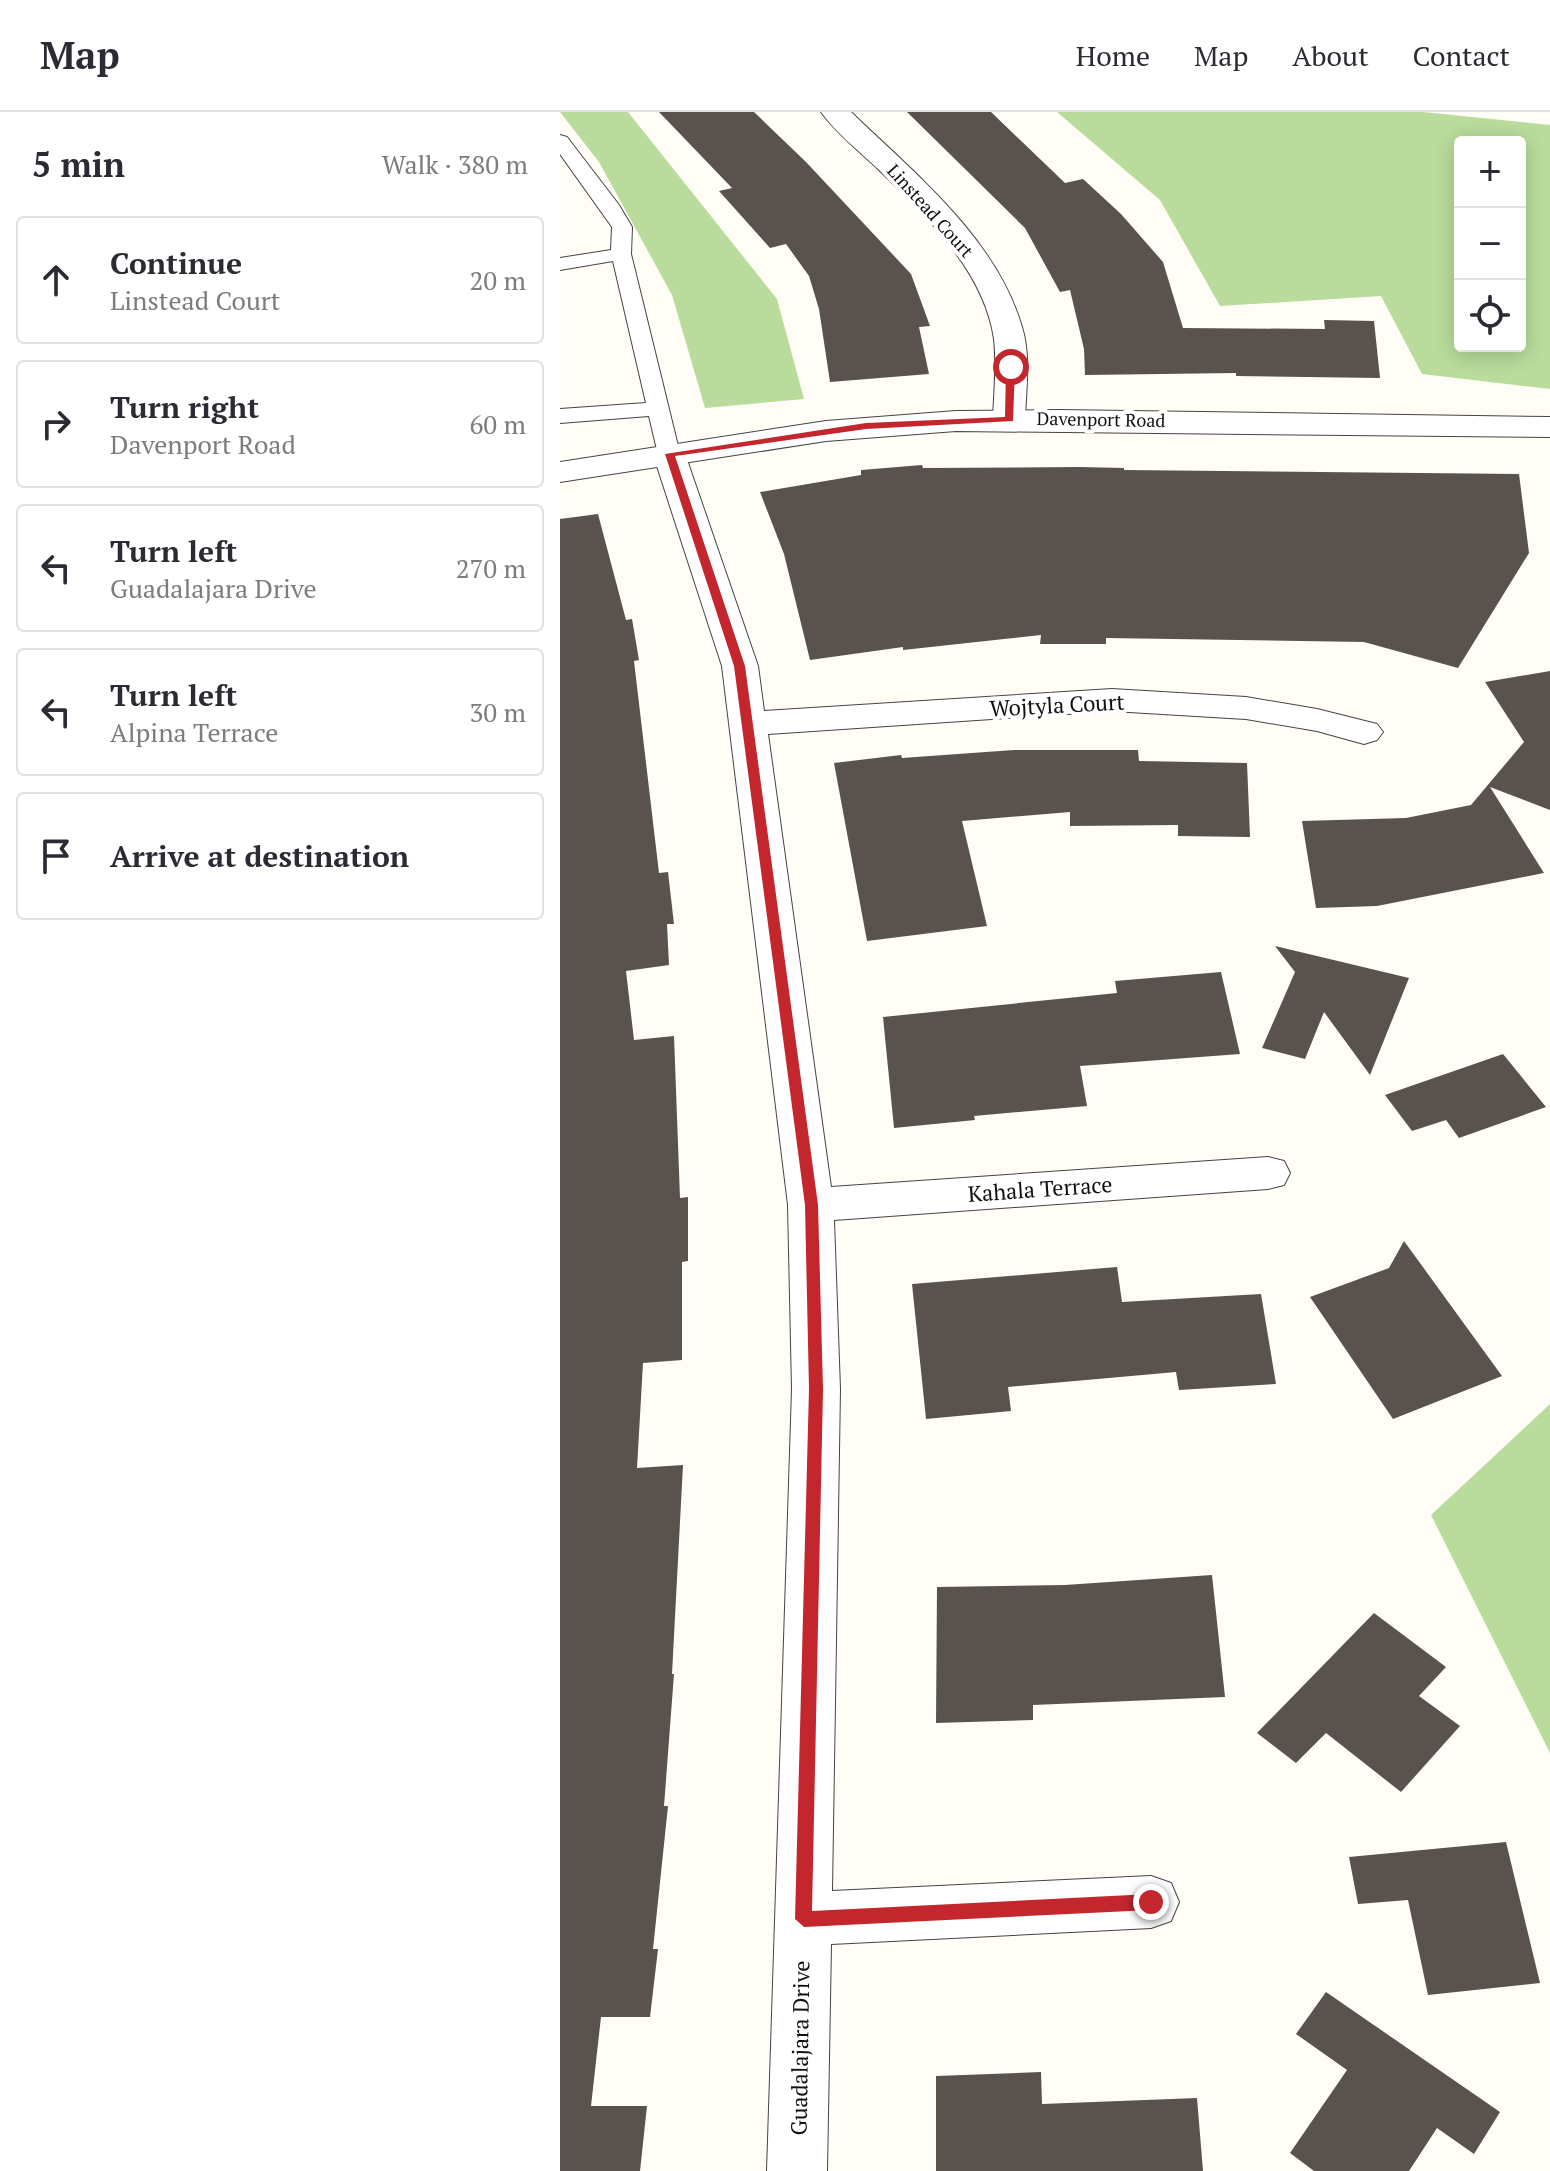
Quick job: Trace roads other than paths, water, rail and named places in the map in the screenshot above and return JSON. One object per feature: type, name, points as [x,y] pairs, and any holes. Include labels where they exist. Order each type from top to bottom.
[{"type":"street","name":"Linstead Court","points":[[835,112],[939,216],[988,280],[1007,329],[1011,367],[1009,419]]},
{"type":"street","name":"Davenport Road","points":[[560,472],[866,426],[1009,419],[1550,427]]},
{"type":"street","name":"Guadalajara Drive","points":[[669,454],[740,666],[811,1205],[816,1389],[797,2171]]},
{"type":"street","name":"Wojtyla Court","points":[[748,724],[1112,700],[1246,708],[1364,732]]},
{"type":"street","name":"Kahala Terrace","points":[[811,1205],[1268,1173]]},
{"type":"street","points":[[804,1919],[1151,1902]]},
{"type":"lane","points":[[560,141],[612,209],[622,227],[621,254],[669,454]]},
{"type":"lane","points":[[560,264],[621,254]]},
{"type":"lane","points":[[560,416],[657,409]]}]
